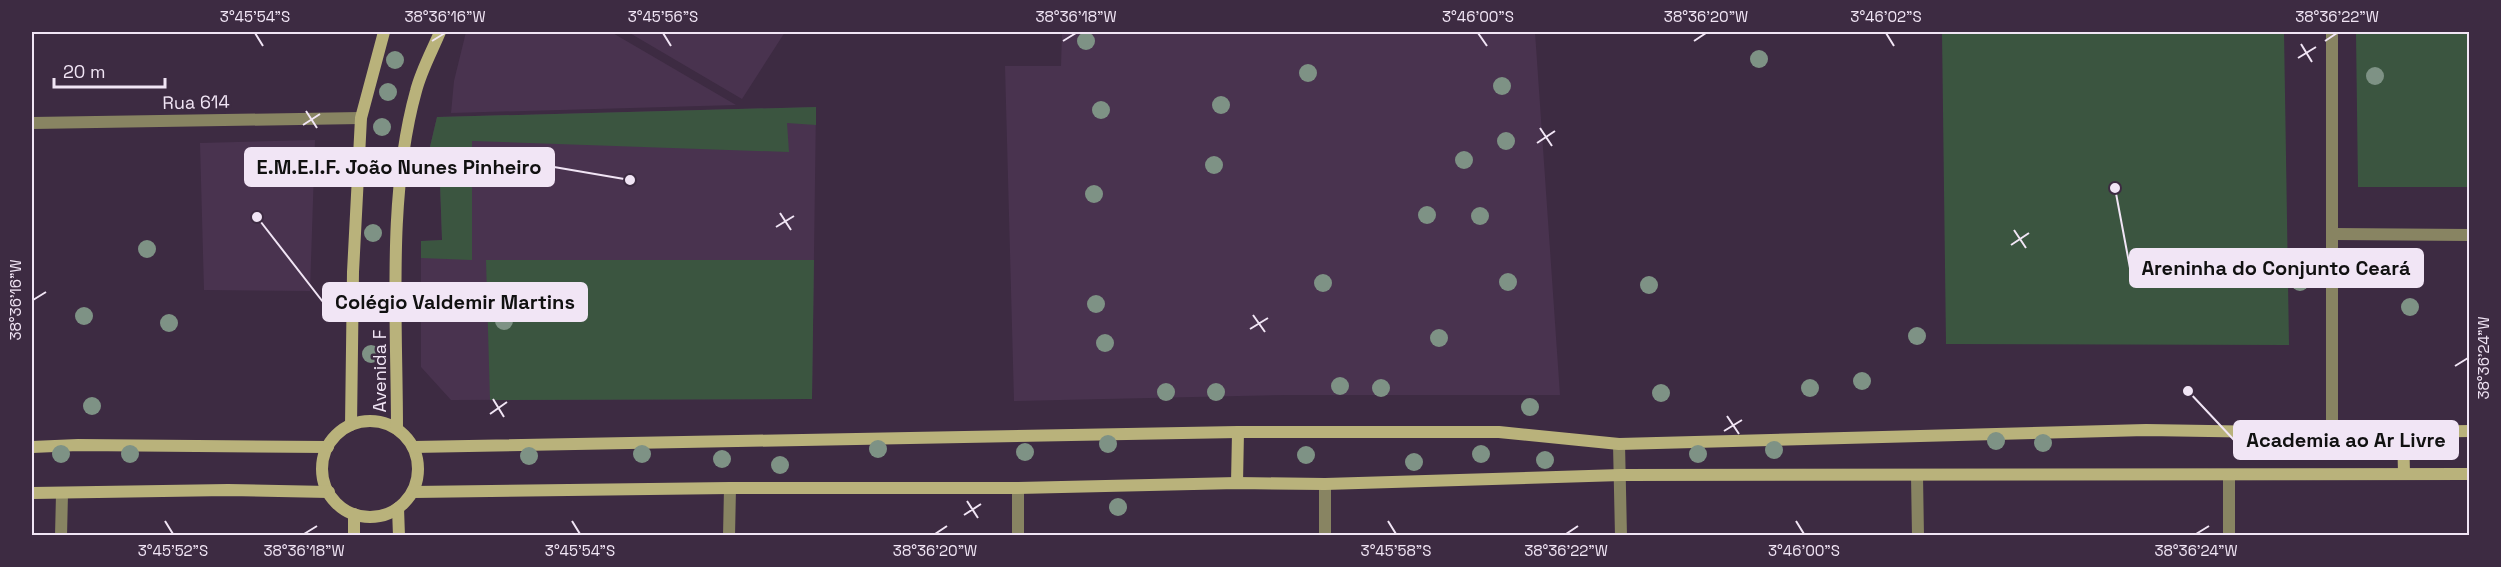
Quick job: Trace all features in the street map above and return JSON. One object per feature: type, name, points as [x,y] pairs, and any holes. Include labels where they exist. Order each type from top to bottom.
[{"type":"street","name":"Avenida F","points":[[346,428],[361,118],[384,32]]},
{"type":"street","name":"Avenida F","points":[[413,492],[418,472],[416,455],[413,447],[400,432],[397,219],[402,164],[416,91],[440,32]]},
{"type":"street","points":[[2332,32],[2334,234],[2332,433]]},
{"type":"street","name":"Rua 614","points":[[32,123],[361,118]]},
{"type":"street","points":[[2334,234],[2469,235]]},
{"type":"street","points":[[400,432],[376,422],[360,422],[346,428],[328,447],[322,462],[322,473],[329,492],[340,506],[354,514],[378,517],[398,508],[413,492],[1324,484],[1621,475],[2469,474]]},
{"type":"street","points":[[413,447],[1238,432],[1499,432],[1619,444],[2146,430],[2332,433],[2469,431]]},
{"type":"street","points":[[1237,483],[1238,432]]},
{"type":"street","points":[[2403,432],[2403,473]]},
{"type":"street","points":[[1619,444],[1621,536]]},
{"type":"street","points":[[32,447],[78,445],[328,447]]},
{"type":"street","points":[[2229,475],[2229,536]]},
{"type":"street","points":[[1917,476],[1918,536]]},
{"type":"street","points":[[1324,484],[1325,536]]},
{"type":"street","points":[[729,536],[730,488]]},
{"type":"street","points":[[1018,488],[1018,536]]},
{"type":"street","points":[[32,493],[228,490],[329,492]]},
{"type":"street","points":[[61,536],[62,494]]},
{"type":"street","points":[[398,508],[399,536]]},
{"type":"street","points":[[354,514],[354,536]]},
{"type":"shaded area","points":[[466,32],[611,32],[736,105],[451,113],[454,81]]},
{"type":"shaded area","points":[[628,32],[785,32],[742,99]]},
{"type":"shaded area","points":[[1062,32],[1535,32],[1560,395],[1287,395],[1014,401],[1005,66],[1061,66]]},
{"type":"shaded area","points":[[816,107],[812,399],[451,400],[421,367],[421,241],[442,240],[440,184],[421,185],[437,117]]},
{"type":"shaded area","points":[[315,140],[310,291],[204,290],[200,143]]},
{"type":"green space","points":[[1942,32],[2284,32],[2289,345],[1946,344]]},
{"type":"green space","points":[[2356,32],[2469,32],[2469,187],[2358,187]]},
{"type":"green space","points":[[816,107],[816,125],[787,123],[789,152],[472,141],[472,260],[421,258],[421,241],[442,240],[440,184],[421,185],[437,117]]},
{"type":"green space","points":[[486,260],[814,260],[812,399],[490,400]]},
{"type":"place","name":"E.M.E.I.F. João Nunes Pinheiro","points":[[630,180]]},
{"type":"place","name":"Areninha do Conjunto Ceará","points":[[2115,188]]},
{"type":"place","name":"Colégio Valdemir Martins","points":[[257,217]]},
{"type":"place","name":"Academia ao Ar Livre","points":[[2188,391]]}]
